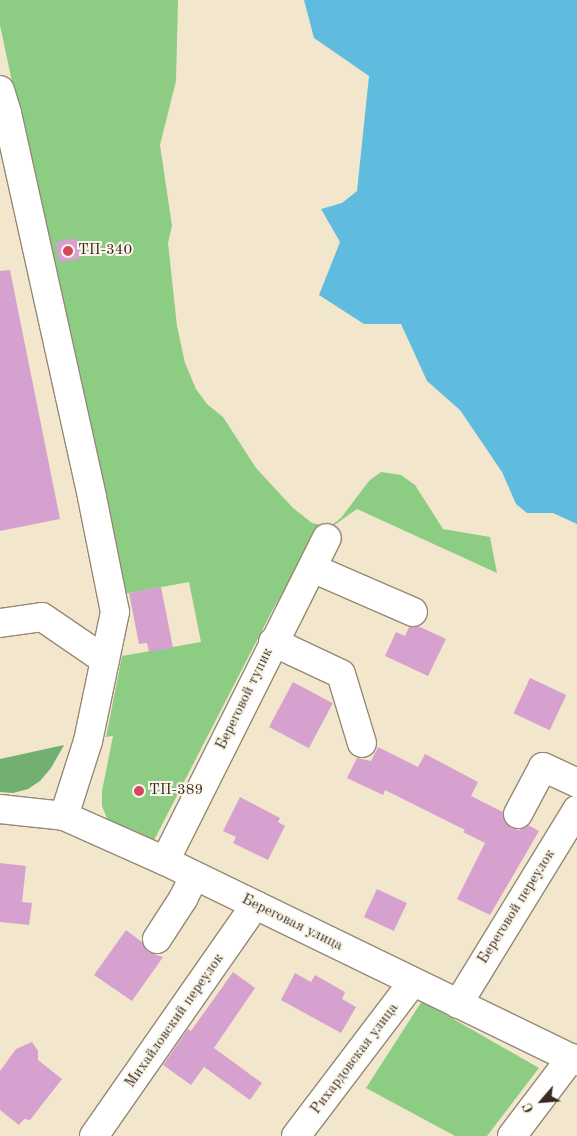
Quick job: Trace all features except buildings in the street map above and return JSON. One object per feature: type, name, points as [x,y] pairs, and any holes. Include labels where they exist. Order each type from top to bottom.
[{"type":"street","points":[[0,90],[7,113],[92,497],[115,612],[88,741],[64,816]]},
{"type":"street","name":"Береговой тупик","points":[[165,862],[273,642],[327,538]]},
{"type":"street","points":[[312,568],[413,612]]},
{"type":"street","points":[[0,623],[42,618],[105,660]]},
{"type":"street","points":[[273,642],[341,674],[362,743]]},
{"type":"street","points":[[518,814],[543,767],[577,782]]},
{"type":"street","name":"Береговая улица","points":[[0,810],[64,816],[255,905],[574,1060]]},
{"type":"street","name":"Береговой переулок","points":[[458,1004],[577,810]]},
{"type":"street","points":[[157,939],[183,899],[194,876]]},
{"type":"street","name":"Михайловский переулок","points":[[94,1136],[255,905]]},
{"type":"street","name":"Рихардовская улица","points":[[296,1136],[413,982]]},
{"type":"street","points":[[512,1136],[574,1060]]},
{"type":"green space","points":[[0,0],[178,0],[176,81],[160,145],[172,226],[168,243],[177,326],[185,363],[196,389],[207,404],[223,417],[256,468],[293,508],[312,523],[329,527],[341,518],[369,481],[381,472],[401,475],[415,485],[443,529],[490,537],[497,573],[357,509],[312,541],[272,611],[151,846],[108,821],[102,806],[102,791],[113,736],[106,737],[122,656],[201,642],[189,582],[124,594],[0,25]]},
{"type":"green space","points":[[64,745],[51,768],[40,781],[28,789],[13,793],[0,792],[0,759]]},
{"type":"green space","points":[[422,1001],[539,1068],[487,1136],[455,1136],[366,1088]]},
{"type":"water","points":[[304,0],[577,0],[577,524],[553,513],[527,513],[516,504],[502,472],[460,410],[427,381],[401,324],[364,324],[319,295],[340,242],[321,209],[342,203],[357,191],[369,76],[314,38]]},
{"type":"place","name":"ТП-340","points":[[68,251]]},
{"type":"place","name":"ТП-389","points":[[139,791]]}]
